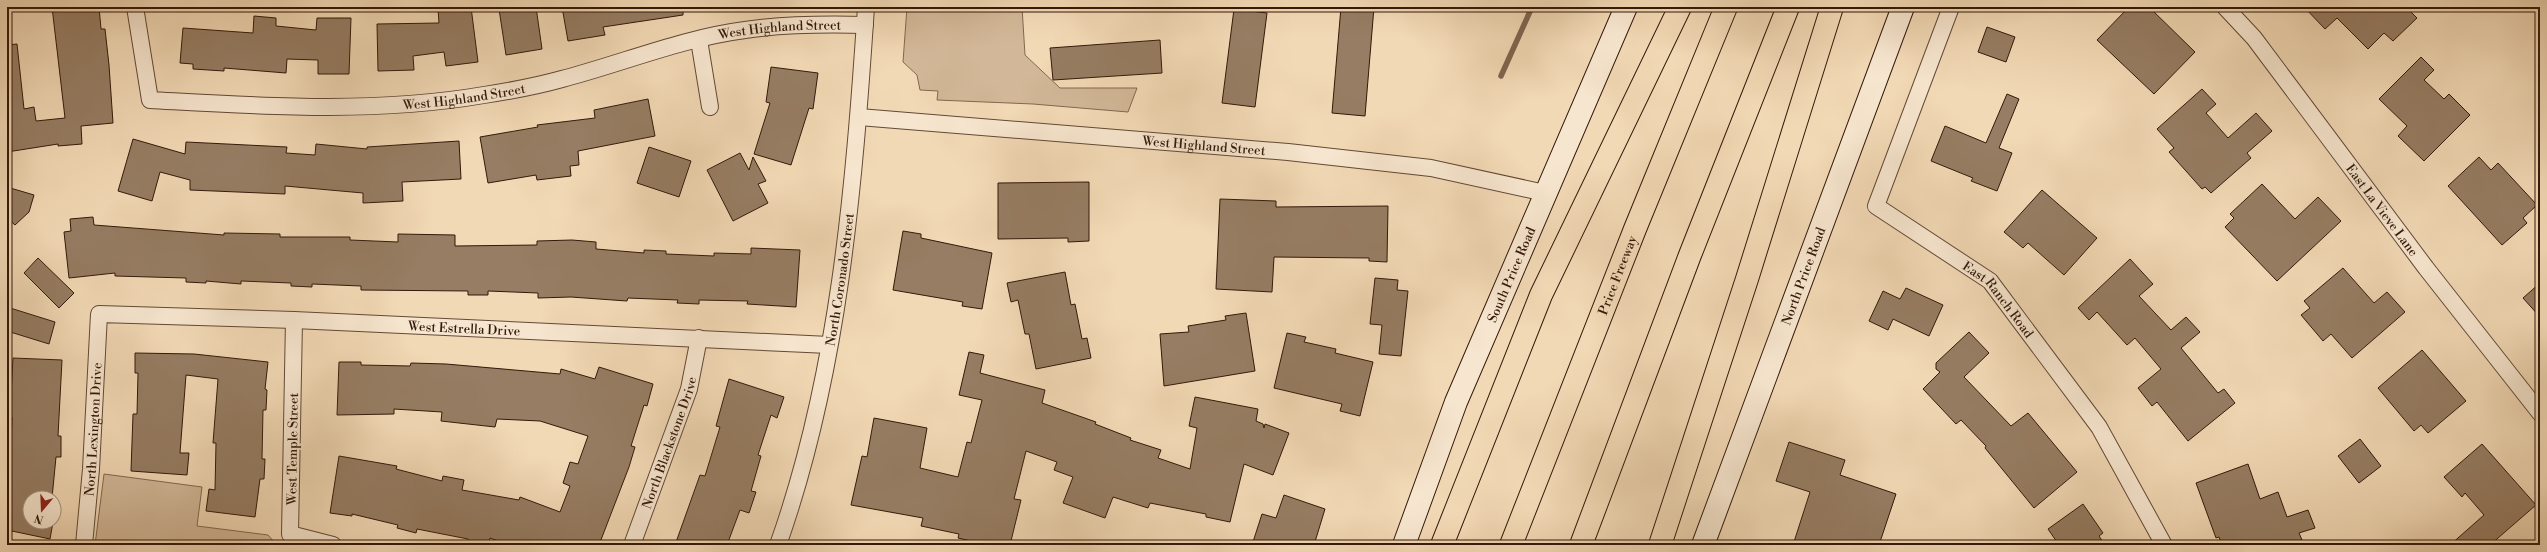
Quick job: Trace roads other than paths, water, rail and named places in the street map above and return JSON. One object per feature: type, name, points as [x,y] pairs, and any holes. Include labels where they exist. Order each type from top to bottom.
[{"type":"highway","points":[[1442,545],[1541,295],[1680,7]]},
{"type":"highway","name":"Price Freeway","points":[[1511,545],[1635,229],[1726,7]]},
{"type":"highway","points":[[1581,545],[1693,248],[1788,7]]},
{"type":"highway","points":[[1660,545],[1747,279],[1832,7]]},
{"type":"main road","name":"South Price Road","points":[[1404,545],[1456,402],[1626,7]]},
{"type":"main road","name":"North Price Road","points":[[1703,545],[1903,7]]},
{"type":"street","name":"West Highland Street","points":[[135,7],[150,100],[304,108],[377,106],[483,95],[561,80],[699,40],[744,30],[800,24],[865,25]]},
{"type":"street","name":"North Coronado Street","points":[[778,545],[810,443],[844,262],[859,117],[866,7]]},
{"type":"street","name":"East Ranch Road","points":[[1951,7],[1876,206],[1990,281],[2099,427],[2164,545]]},
{"type":"street","name":"East La Vieve Lane","points":[[2225,7],[2254,38],[2426,268],[2540,412]]},
{"type":"street","points":[[699,40],[710,107]]},
{"type":"street","name":"West Highland Street","points":[[859,117],[1296,153],[1431,168],[1545,193]]},
{"type":"street","name":"West Estrella Drive","points":[[99,314],[294,320],[829,345]]},
{"type":"street","name":"North Lexington Drive","points":[[84,545],[91,469],[99,314]]},
{"type":"street","name":"West Temple Street","points":[[294,320],[290,534],[333,545]]},
{"type":"street","name":"North Blackstone Drive","points":[[632,545],[689,389],[699,338]]},
{"type":"waterway","points":[[1501,76],[1532,7]]}]
